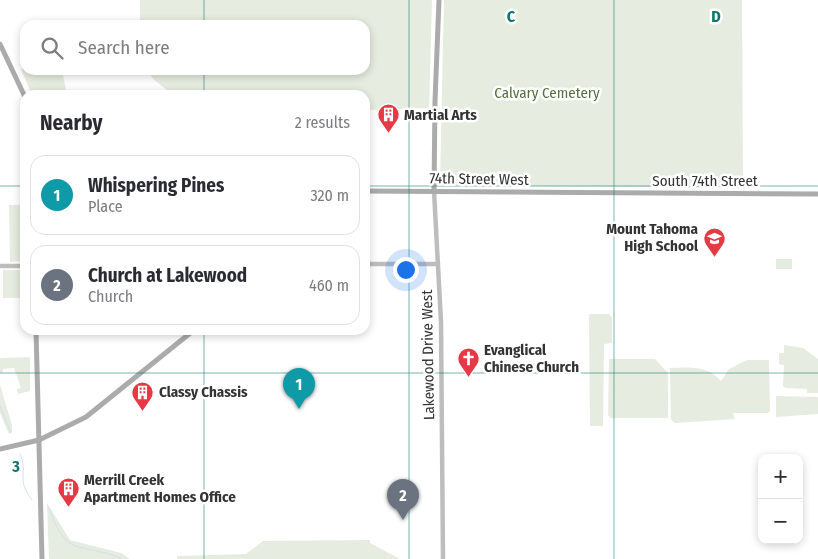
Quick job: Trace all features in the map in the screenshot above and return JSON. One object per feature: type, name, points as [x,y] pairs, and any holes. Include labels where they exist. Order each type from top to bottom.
[{"type":"main road","name":"Lakewood Drive West","points":[[439,0],[434,110],[434,191],[441,322],[443,559]]},
{"type":"main road","points":[[0,44],[22,90]]},
{"type":"main road","name":"74th Street West","points":[[370,191],[592,194]]},
{"type":"main road","name":"South 74th Street","points":[[592,194],[818,194]]},
{"type":"main road","points":[[370,264],[438,264]]},
{"type":"main road","points":[[0,266],[20,266]]},
{"type":"main road","points":[[36,335],[42,559]]},
{"type":"main road","points":[[0,449],[39,440],[74,425],[92,413],[188,335]]},
{"type":"green space","points":[[140,0],[432,0],[429,108],[370,110],[370,90],[167,90],[151,75],[370,75],[370,20],[140,20]]},
{"type":"green space","name":"Calvary Cemetery","points":[[444,0],[742,0],[743,188],[442,185],[440,182]]},
{"type":"green space","points":[[24,75],[63,75],[66,90],[30,90]]},
{"type":"green space","points":[[9,205],[20,205],[20,261],[10,262]]},
{"type":"green space","points":[[776,259],[792,259],[792,269],[776,269]]},
{"type":"green space","points":[[3,270],[20,270],[20,298],[3,298]]},
{"type":"green space","points":[[589,314],[609,314],[612,318],[612,343],[604,344],[603,426],[590,426]]},
{"type":"green space","points":[[784,345],[803,348],[818,359],[818,393],[807,393],[807,389],[786,388],[783,386],[784,365],[779,364],[779,353],[784,353]]},
{"type":"green space","points":[[30,357],[30,391],[18,394],[17,389],[21,388],[14,368],[3,369],[3,372],[0,373],[0,358]]},
{"type":"green space","points":[[609,359],[655,359],[668,373],[668,418],[611,418],[608,415]]},
{"type":"green space","points":[[747,360],[769,360],[770,411],[768,413],[733,413],[735,419],[675,423],[671,420],[670,368],[704,370],[710,372],[721,381],[729,369]]},
{"type":"green space","points":[[0,385],[12,425],[12,432],[9,434],[0,413]]},
{"type":"green space","points":[[776,396],[818,397],[818,414],[776,417]]},
{"type":"green space","points":[[47,503],[70,540],[121,553],[130,559],[49,559]]},
{"type":"green space","points":[[370,540],[370,543],[400,559],[177,559],[177,556],[246,554],[263,541]]},
{"type":"waterway","points":[[0,406],[11,433]]},
{"type":"waterway","points":[[20,454],[24,486],[32,500]]},
{"type":"waterway","points":[[49,508],[58,529],[65,539],[73,545],[122,559]]},
{"type":"place","name":"Martial Arts","points":[[388,134]]},
{"type":"place","name":"Mount Tahoma High School","points":[[714,257]]},
{"type":"place","name":"Evanglical Chinese Church","points":[[468,378]]},
{"type":"place","name":"Whispering Pines","points":[[299,409]]},
{"type":"place","name":"Classy Chassis","points":[[143,411]]},
{"type":"place","name":"Merrill Creek Apartment Homes Office","points":[[68,508]]},
{"type":"place","name":"Church at Lakewood","points":[[403,520]]}]
